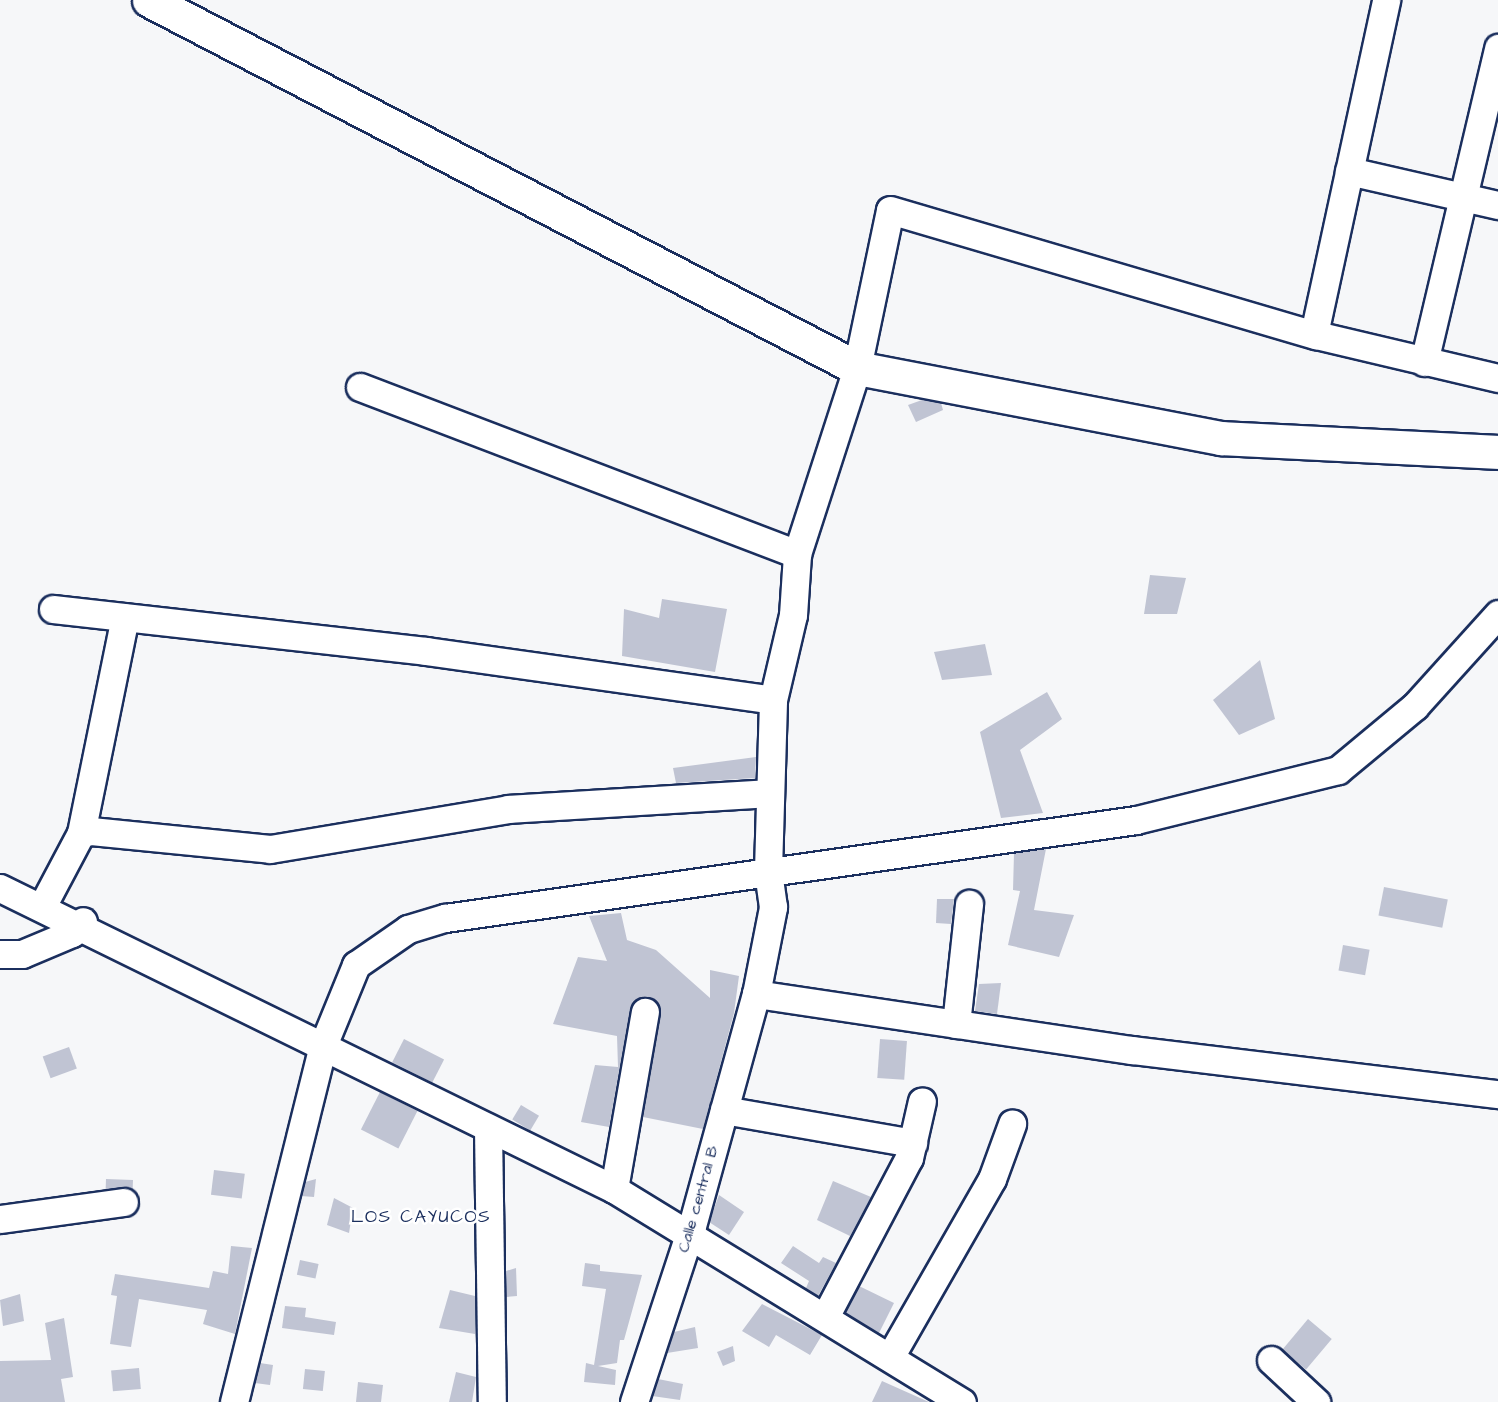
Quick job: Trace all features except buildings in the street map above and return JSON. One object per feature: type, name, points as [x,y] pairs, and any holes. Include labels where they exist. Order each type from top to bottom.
[{"type":"main road","points":[[148,0],[857,368],[1221,438],[1498,452]]},
{"type":"street","points":[[1386,0],[1314,334],[1498,378]]},
{"type":"street","points":[[1424,362],[1498,48]]},
{"type":"street","points":[[1349,171],[1498,205]]},
{"type":"street","name":"Calle central B","points":[[634,1402],[692,1226],[756,994],[773,907],[768,870],[773,700],[793,615],[797,554],[857,368],[890,210],[1314,334]]},
{"type":"street","points":[[360,387],[797,554]]},
{"type":"street","points":[[54,609],[426,651],[773,700]]},
{"type":"street","points":[[234,1402],[322,1048],[356,965],[408,929],[445,918],[1136,819],[1338,770],[1415,706],[1498,614]]},
{"type":"street","points":[[45,901],[81,833],[125,617]]},
{"type":"street","points":[[81,833],[104,831],[270,849],[508,809],[770,794]]},
{"type":"street","points":[[0,888],[322,1048],[614,1189],[962,1402]]},
{"type":"street","points":[[956,1024],[969,904]]},
{"type":"street","points":[[0,954],[22,954],[72,933],[83,921]]},
{"type":"street","points":[[756,994],[1131,1050],[1498,1094]]},
{"type":"street","points":[[614,1189],[645,1012]]},
{"type":"street","points":[[825,1317],[909,1158],[922,1101]]},
{"type":"street","points":[[724,1110],[913,1143]]},
{"type":"street","points":[[890,1357],[992,1179],[1012,1124]]},
{"type":"street","points":[[488,1128],[492,1402]]},
{"type":"street","points":[[0,1219],[124,1202]]},
{"type":"street","points":[[1271,1360],[1316,1402]]},
{"type":"district","name":"LOS CAYUCOS","points":[[421,1217]]}]
